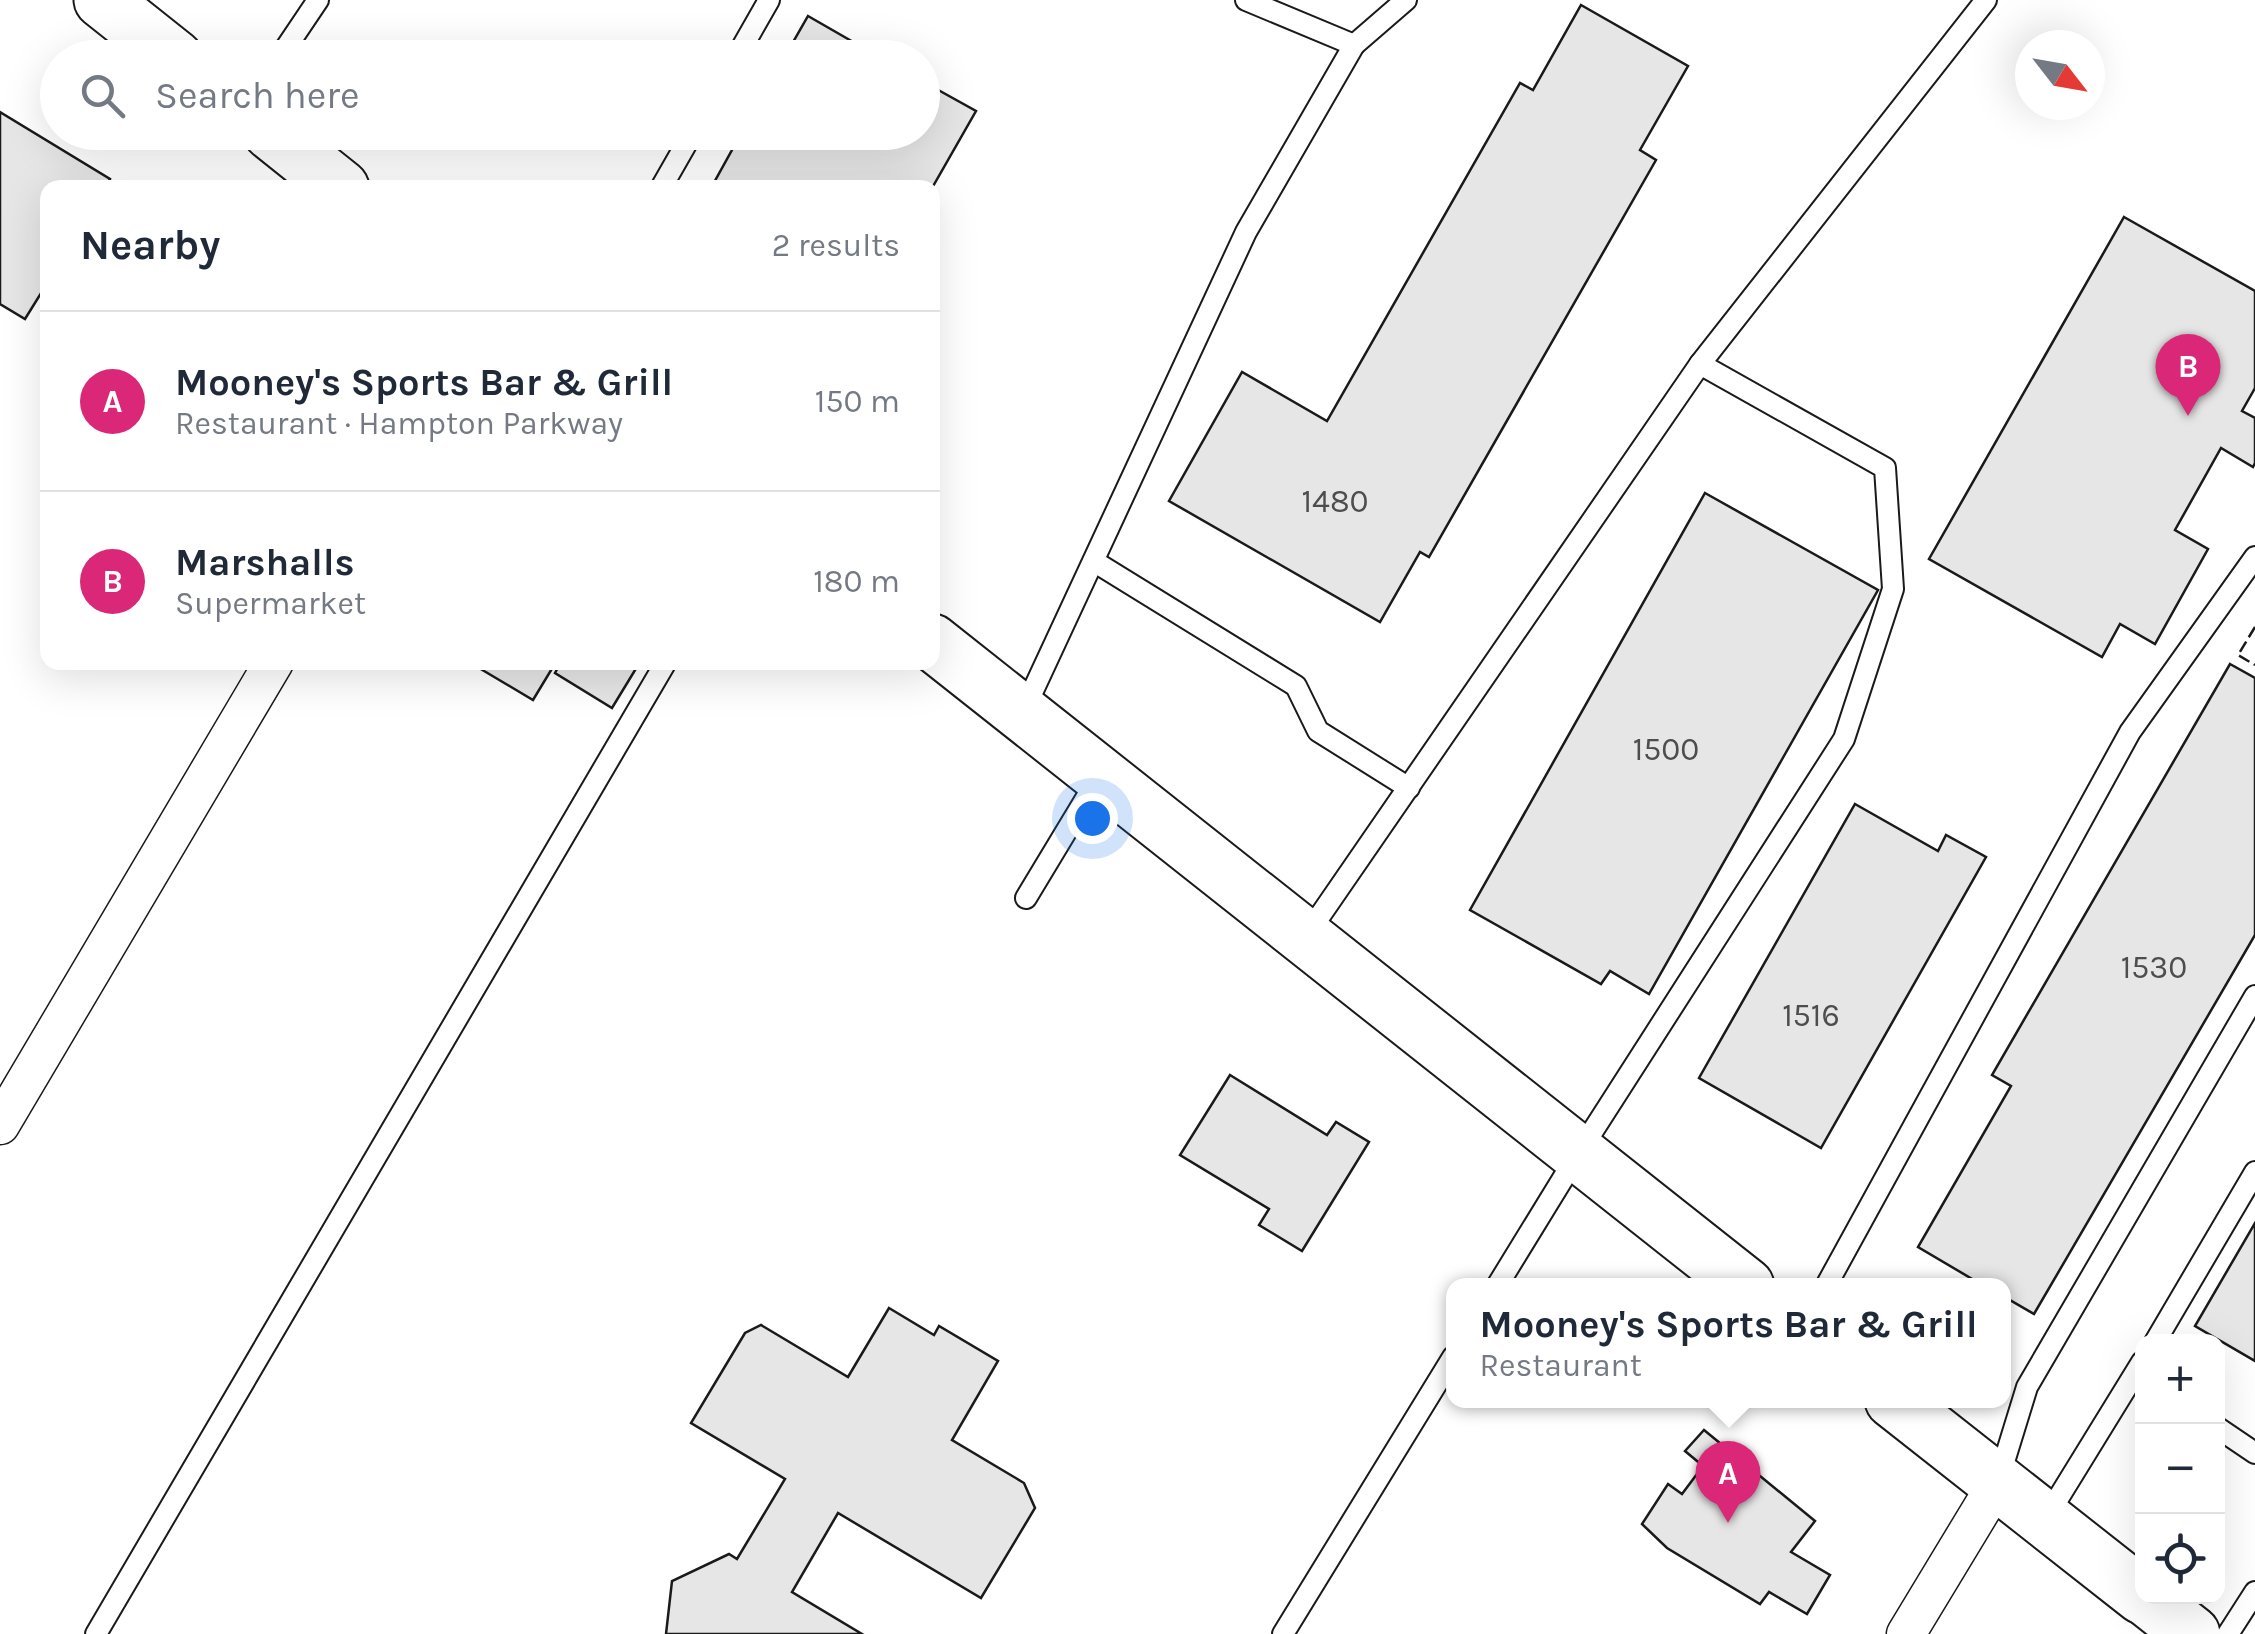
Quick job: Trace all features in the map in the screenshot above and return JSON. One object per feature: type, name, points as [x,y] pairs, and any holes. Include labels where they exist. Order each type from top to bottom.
[{"type":"main road","points":[[102,0],[152,40]]},
{"type":"main road","points":[[294,150],[331,180]]},
{"type":"main road","points":[[940,648],[1736,1278]]},
{"type":"main road","points":[[1904,1408],[2135,1590]]},
{"type":"main road","points":[[2153,1604],[2192,1634]]},
{"type":"street","points":[[0,1124],[269,670]]},
{"type":"street","points":[[1915,1631],[1998,1482]]},
{"type":"lane","points":[[291,40],[318,0]]},
{"type":"lane","points":[[746,40],[769,0]]},
{"type":"lane","points":[[1246,0],[1354,45]]},
{"type":"lane","points":[[1022,714],[1096,562],[1246,232],[1354,45],[1406,0]]},
{"type":"lane","points":[[1304,937],[1700,364],[1986,0]]},
{"type":"lane","points":[[665,180],[682,150]]},
{"type":"lane","points":[[1502,1278],[1844,739],[1893,589],[1885,468],[1700,364]]},
{"type":"lane","points":[[1830,1278],[2130,732],[2255,557]]},
{"type":"lane","points":[[1096,562],[1296,686],[1318,731],[1409,788]]},
{"type":"lane","points":[[96,1634],[661,670]]},
{"type":"lane","points":[[1026,898],[1100,775]]},
{"type":"lane","points":[[1998,1482],[2027,1387],[2255,996]]},
{"type":"lane","points":[[2160,1334],[2255,1172]]},
{"type":"lane","points":[[1283,1634],[1446,1368]]},
{"type":"lane","points":[[2045,1519],[2135,1379]]},
{"type":"lane","points":[[2225,1433],[2255,1453]]},
{"type":"lane","points":[[2228,1634],[2255,1592]]},
{"type":"building","points":[[1581,5],[1688,66],[1640,150],[1656,160],[1429,557],[1420,552],[1380,622],[1169,501],[1242,372],[1327,421],[1520,83],[1533,90]]},
{"type":"building","points":[[808,16],[850,40],[794,40]]},
{"type":"building","points":[[940,91],[976,111],[937,180],[715,180],[732,150],[940,150]]},
{"type":"building","points":[[0,112],[40,136],[40,150],[62,150],[110,179],[40,180],[40,295],[25,319],[0,304]]},
{"type":"building","points":[[2124,217],[2255,291],[2255,388],[2242,411],[2255,418],[2255,463],[2253,467],[2221,448],[2175,530],[2208,549],[2155,644],[2120,624],[2102,657],[1929,559]]},
{"type":"building","points":[[1705,493],[1878,590],[1649,994],[1610,971],[1601,984],[1470,910]]},
{"type":"building","points":[[2230,664],[2255,678],[2255,935],[2034,1314],[2011,1301],[2011,1278],[1970,1278],[1918,1247],[2011,1086],[1992,1075]]},
{"type":"building","points":[[482,670],[551,670],[533,700]]},
{"type":"building","points":[[557,670],[635,670],[612,708],[555,673]]},
{"type":"building","points":[[1855,804],[1938,851],[1946,835],[1986,857],[1821,1148],[1699,1078]]},
{"type":"building","points":[[1230,1075],[1327,1135],[1336,1122],[1369,1142],[1302,1251],[1259,1225],[1269,1209],[1180,1155]]},
{"type":"building","points":[[2255,1223],[2255,1361],[2225,1344],[2225,1334],[2209,1334],[2195,1326]]},
{"type":"building","points":[[889,1308],[934,1335],[939,1326],[998,1361],[952,1440],[1024,1483],[1035,1508],[981,1598],[838,1513],[792,1592],[862,1634],[666,1634],[672,1581],[729,1554],[737,1559],[785,1479],[691,1423],[745,1333],[761,1325],[848,1377]]},
{"type":"building","points":[[1704,1430],[1815,1521],[1791,1552],[1830,1575],[1807,1614],[1769,1592],[1760,1604],[1667,1548],[1642,1524],[1668,1484],[1682,1494],[1703,1466],[1685,1451]]},
{"type":"fence","points":[[2255,627],[2238,655],[2255,665]]},
{"type":"place","name":"Marshalls","points":[[2188,416]]},
{"type":"place","name":"Mooney's Sports Bar & Grill","points":[[1728,1523]]}]
